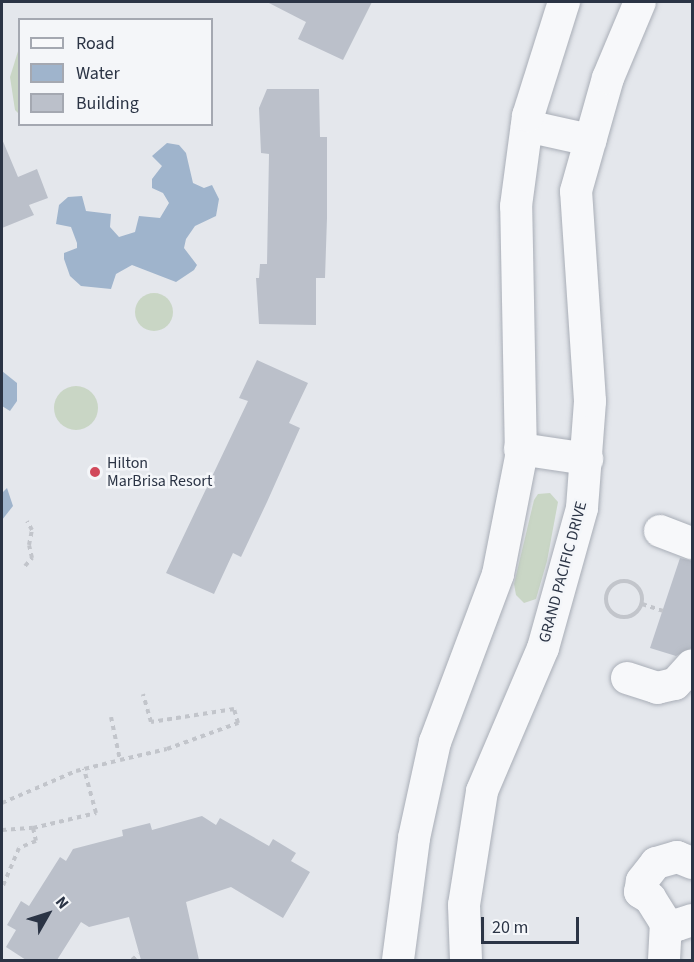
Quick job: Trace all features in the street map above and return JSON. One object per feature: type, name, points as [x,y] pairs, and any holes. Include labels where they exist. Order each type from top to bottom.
[{"type":"street","points":[[398,960],[414,838],[435,742],[498,574],[520,449],[516,206],[527,126],[564,2]]},
{"type":"street","name":"GRAND PACIFIC DRIVE","points":[[466,960],[464,905],[482,791],[543,648],[582,508],[591,401],[576,190],[608,78],[639,2]]},
{"type":"street","points":[[527,126],[590,140]]},
{"type":"street","points":[[520,449],[587,459]]},
{"type":"street","points":[[660,531],[693,543]]},
{"type":"street","points":[[627,678],[657,688],[675,684],[693,665]]},
{"type":"street","points":[[664,960],[679,922],[640,892],[642,881],[647,871],[666,858],[693,863]]},
{"type":"path","points":[[25,566],[32,558],[29,545],[33,530],[27,521]]},
{"type":"path","points":[[620,581],[632,582],[641,591],[642,604],[630,616],[619,617],[606,605],[606,593],[620,581]]},
{"type":"path","points":[[642,604],[663,611]]},
{"type":"path","points":[[2,803],[84,769],[167,749],[238,723],[234,709],[151,722],[143,694]]},
{"type":"path","points":[[111,717],[120,760]]},
{"type":"path","points":[[2,830],[33,828],[96,813],[84,769]]},
{"type":"path","points":[[2,888],[19,848],[36,841],[33,828]]},
{"type":"path","points":[[132,960],[139,954]]},
{"type":"green space","points":[[18,51],[18,113],[15,110],[10,77]]},
{"type":"green space","points":[[154,293],[167,299],[173,312],[167,325],[154,331],[141,325],[135,312],[141,299]]},
{"type":"green space","points":[[76,386],[91,393],[98,408],[91,423],[76,430],[61,423],[54,408],[61,393]]},
{"type":"green space","points":[[550,493],[558,502],[547,561],[536,599],[524,603],[516,595],[514,584],[534,500],[538,494]]},
{"type":"water","points":[[167,143],[179,145],[186,153],[193,183],[204,188],[212,185],[219,199],[216,216],[195,226],[186,239],[184,248],[197,265],[194,270],[176,282],[132,265],[116,274],[111,289],[81,286],[70,276],[64,259],[64,253],[77,248],[77,243],[71,227],[56,224],[59,205],[68,197],[82,196],[86,211],[111,214],[110,227],[119,237],[135,232],[139,216],[160,218],[169,203],[163,193],[152,188],[152,179],[162,166],[152,156]]},
{"type":"water","points":[[2,371],[17,383],[17,401],[10,411],[2,406]]},
{"type":"water","points":[[7,488],[13,506],[2,520],[2,493]]},
{"type":"building","points":[[267,2],[372,2],[343,60],[298,39],[306,22]]},
{"type":"building","points":[[267,89],[319,89],[320,137],[327,137],[327,218],[325,278],[316,278],[316,325],[259,324],[256,278],[259,278],[260,264],[267,264],[269,154],[261,153],[259,108]]},
{"type":"building","points":[[2,139],[18,177],[37,169],[48,198],[29,205],[34,215],[2,228]]},
{"type":"building","points":[[257,360],[308,383],[289,423],[300,428],[241,557],[233,553],[214,594],[166,573],[248,401],[239,398]]},
{"type":"building","points":[[680,558],[693,561],[693,647],[676,656],[650,648]]},
{"type":"building","points":[[202,816],[216,825],[220,818],[269,846],[273,839],[296,853],[291,861],[310,872],[283,918],[231,887],[186,902],[199,960],[141,960],[129,917],[89,927],[81,922],[57,960],[26,960],[6,947],[16,930],[7,925],[21,901],[29,906],[60,857],[66,861],[73,849],[123,836],[122,830],[150,823],[152,830]]},
{"type":"place","name":"Hilton MarBrisa Resort","points":[[95,472]]}]
